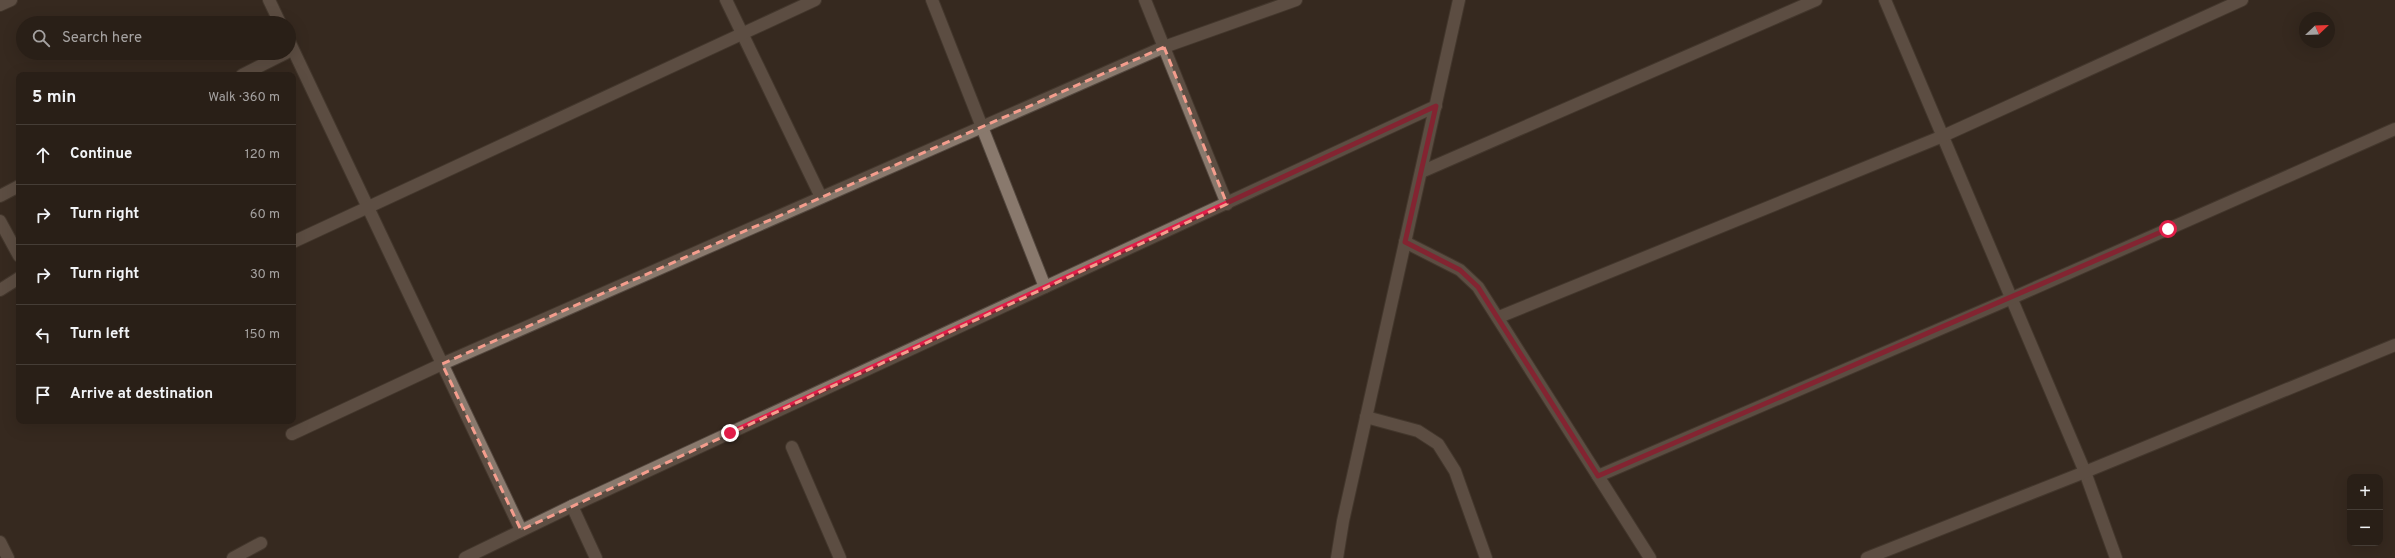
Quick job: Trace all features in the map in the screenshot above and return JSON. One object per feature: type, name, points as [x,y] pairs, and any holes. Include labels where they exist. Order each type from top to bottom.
[{"type":"street","points":[[0,6],[11,0]]},
{"type":"street","points":[[269,0],[277,16]]},
{"type":"street","points":[[726,0],[820,197]]},
{"type":"street","points":[[296,241],[815,0]]},
{"type":"street","points":[[932,0],[980,127],[1045,287]]},
{"type":"street","points":[[1145,0],[1226,204]]},
{"type":"street","points":[[292,434],[442,364],[1164,47],[1296,0]]},
{"type":"street","points":[[1337,558],[1343,521],[1459,0]]},
{"type":"street","points":[[1421,172],[1816,0]]},
{"type":"street","points":[[1885,0],[2085,472],[2116,558]]},
{"type":"street","points":[[1499,317],[1943,136],[2242,0]]},
{"type":"street","points":[[247,72],[269,60]]},
{"type":"street","points":[[294,60],[367,207],[521,530]]},
{"type":"street","points":[[465,558],[572,506],[1436,106]]},
{"type":"street","points":[[1598,476],[2012,298],[2395,129]]},
{"type":"street","points":[[0,196],[16,188]]},
{"type":"street","points":[[0,221],[16,250]]},
{"type":"street","points":[[1405,242],[1460,270],[1478,287],[1499,317],[1650,558]]},
{"type":"street","points":[[0,290],[16,280]]},
{"type":"street","points":[[1867,558],[2085,472],[2395,346]]},
{"type":"street","points":[[1366,417],[1418,431],[1438,444],[1455,471],[1486,558]]},
{"type":"street","points":[[792,447],[840,558]]},
{"type":"street","points":[[572,506],[596,558]]},
{"type":"street","points":[[0,542],[8,558]]},
{"type":"street","points":[[233,558],[261,543]]},
{"type":"highlighted area","points":[[1164,47],[1227,204],[521,530],[442,364]]},
{"type":"route","points":[[730,433],[1436,106],[1405,242],[1460,270],[1478,287],[1499,317],[1598,476],[2168,229]]}]
